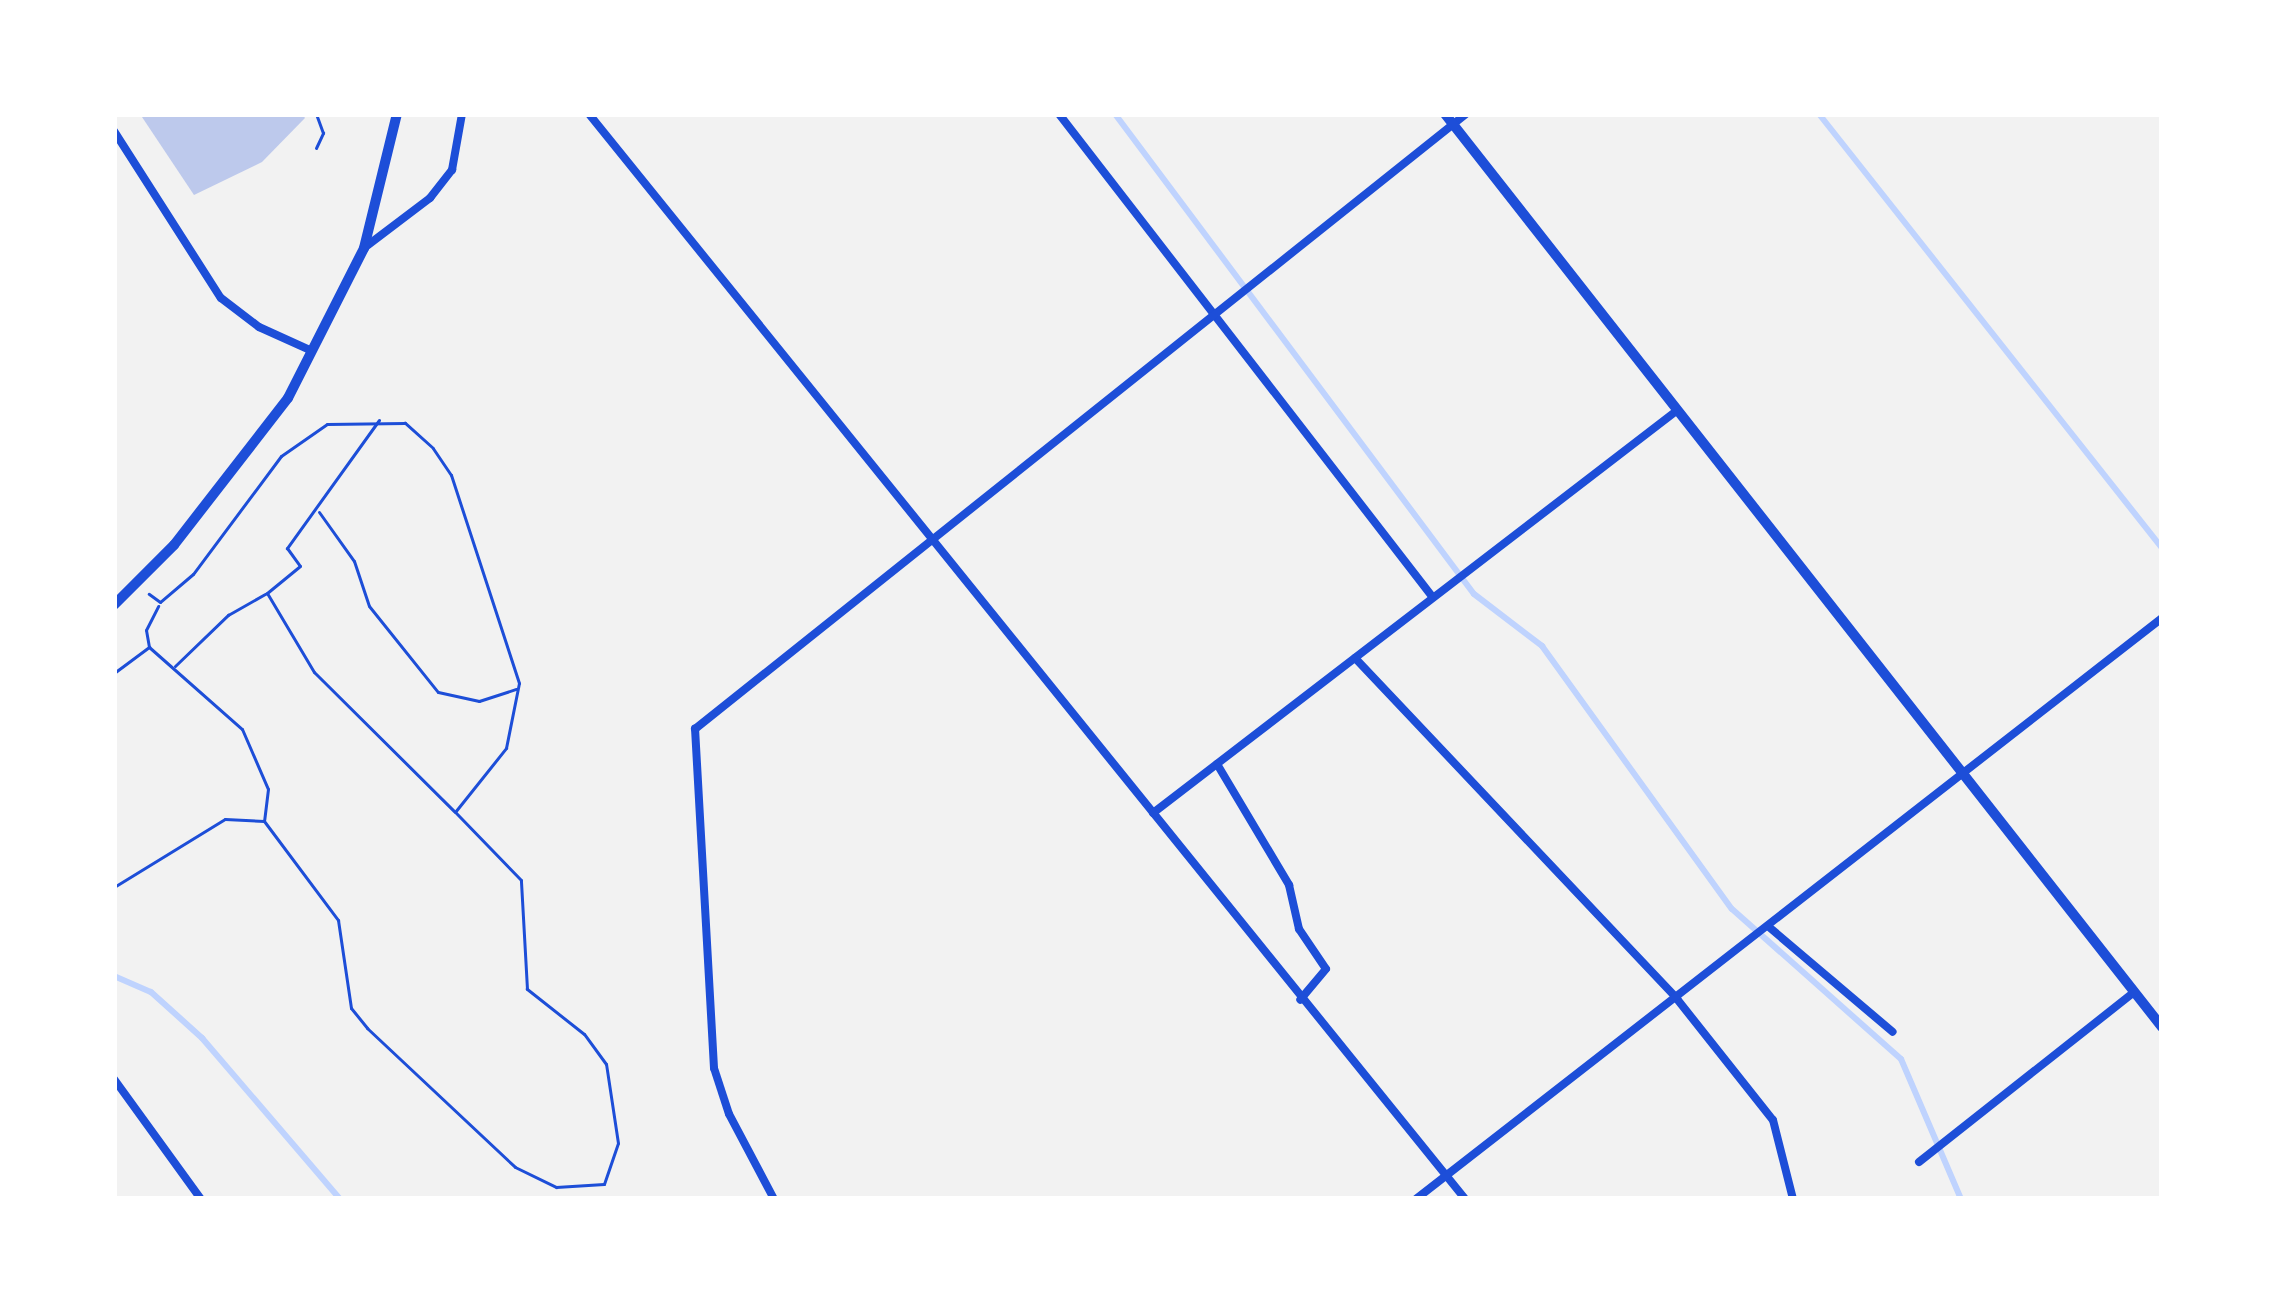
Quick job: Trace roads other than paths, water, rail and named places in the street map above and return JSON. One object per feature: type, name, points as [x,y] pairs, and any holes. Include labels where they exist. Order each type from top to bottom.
[{"type":"street","points":[[114,604],[139,585],[288,398],[364,248],[397,114]]},
{"type":"street","points":[[364,248],[430,198],[452,170],[461,114]]},
{"type":"street","points":[[589,114],[926,539],[1465,1199]]},
{"type":"street","points":[[1059,114],[1431,595]]},
{"type":"street","points":[[774,1199],[728,1114],[714,1067],[695,729],[1449,119],[1466,114]]},
{"type":"street","points":[[1449,119],[2162,1027]]},
{"type":"street","points":[[114,131],[221,298],[259,328],[314,352]]},
{"type":"street","points":[[1153,813],[1675,412]]},
{"type":"street","points":[[1416,1199],[2162,618]]},
{"type":"street","points":[[1355,658],[1677,999],[1774,1120],[1793,1199]]},
{"type":"street","points":[[1217,764],[1288,885],[1299,929],[1326,969],[1300,1000]]},
{"type":"street","points":[[1769,927],[1893,1033]]},
{"type":"street","points":[[1919,1162],[2134,992]]},
{"type":"street","points":[[114,1079],[201,1199]]},
{"type":"waterway","points":[[1115,114],[1474,594],[1542,646],[1732,909],[1901,1059],[1961,1199]]},
{"type":"waterway","points":[[1819,114],[2162,548]]},
{"type":"waterway","points":[[114,976],[151,992],[202,1038],[340,1199]]}]
